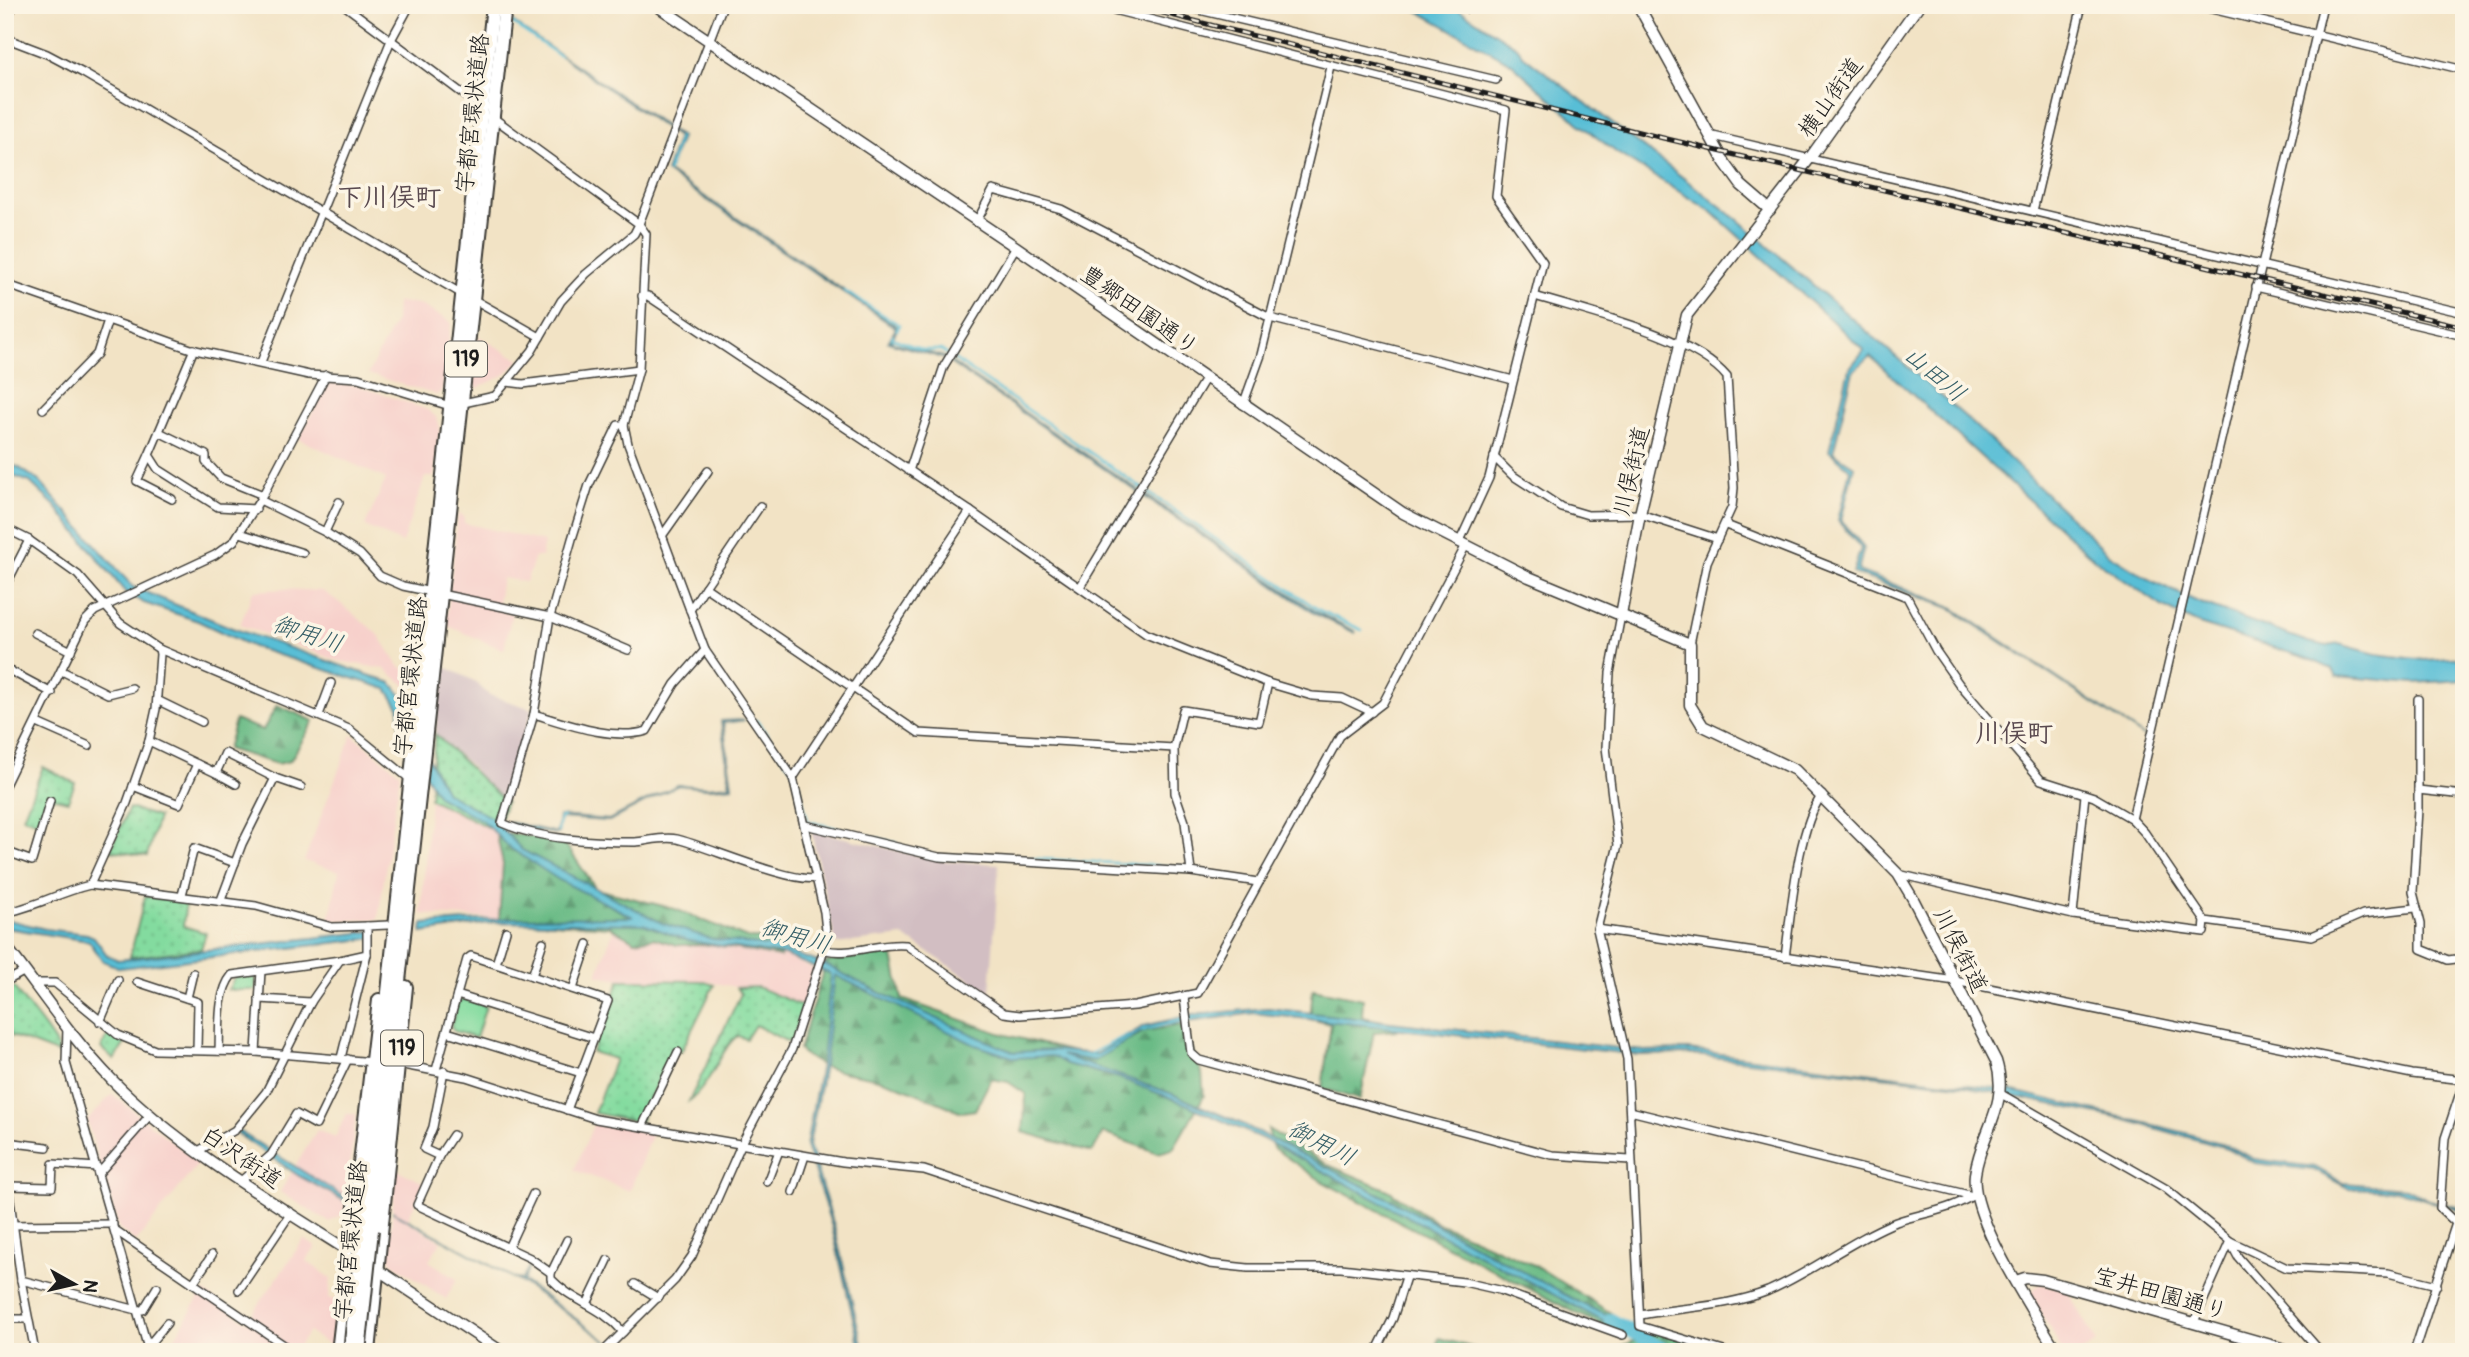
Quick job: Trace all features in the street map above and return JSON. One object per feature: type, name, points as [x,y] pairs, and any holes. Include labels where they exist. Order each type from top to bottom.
[{"type":"highway","name":"宇都宮環状道路","points":[[359,1352],[367,1229],[398,894],[415,780],[468,296],[487,113],[493,5]]},
{"type":"highway","name":"宇都宮環状道路","points":[[487,113],[505,5]]},
{"type":"highway","name":"宇都宮環状道路","points":[[350,1352],[415,826],[415,780]]},
{"type":"highway","name":"119","points":[[369,1352],[379,1270],[415,826]]},
{"type":"highway","name":"119","points":[[338,1352],[388,925],[392,895],[398,894]]},
{"type":"main road","name":"豊郷田園通り","points":[[656,5],[1016,247],[1357,483],[1462,545],[1621,615]]},
{"type":"main road","points":[[1638,5],[1732,174],[1770,210]]},
{"type":"main road","name":"横山街道","points":[[1770,210],[1919,5]]},
{"type":"main road","name":"川俣街道","points":[[1621,615],[1640,513],[1687,315],[1738,254],[1770,210]]},
{"type":"main road","points":[[1621,615],[1690,643]]},
{"type":"main road","name":"川俣街道","points":[[1690,643],[1690,705],[1703,726],[1784,763],[1822,795],[1898,874],[1996,1061],[2001,1079],[2001,1094],[1975,1172],[1973,1196]]},
{"type":"main road","name":"白沢街道","points":[[5,945],[67,1027],[111,1079],[150,1115],[198,1151],[502,1352]]},
{"type":"main road","points":[[1973,1196],[2016,1281],[2057,1352]]},
{"type":"main road","name":"宝井田園通り","points":[[2016,1281],[2025,1278],[2043,1279],[2295,1352]]},
{"type":"street","points":[[5,21],[14,5]]},
{"type":"street","points":[[344,5],[639,224],[646,234],[639,369],[624,425],[633,461],[705,650],[793,778],[824,912],[826,950],[792,1049],[741,1145],[692,1256],[675,1280],[603,1352]]},
{"type":"street","points":[[261,362],[391,40],[410,5]]},
{"type":"street","points":[[5,284],[194,349],[309,375],[358,378],[456,405],[486,400],[507,382],[540,337],[561,301],[586,274],[634,234],[723,5]]},
{"type":"street","points":[[826,950],[906,945],[1004,1013],[1020,1015],[1135,1006],[1198,993],[1340,736],[1383,703],[1462,545],[1489,478],[1543,262],[1496,197],[1507,110],[1094,5]]},
{"type":"street","points":[[1178,5],[1496,80]]},
{"type":"street","points":[[2033,211],[2082,5]]},
{"type":"street","points":[[2195,5],[2464,70]]},
{"type":"street","points":[[2132,819],[2323,5]]},
{"type":"street","points":[[5,38],[47,54],[83,73],[540,337]]},
{"type":"street","points":[[1243,405],[1270,318],[1331,67]]},
{"type":"street","points":[[1709,135],[2464,313]]},
{"type":"street","points":[[977,221],[993,190],[1061,209],[1270,318],[1513,380]]},
{"type":"street","points":[[909,471],[944,366],[1016,247]]},
{"type":"street","points":[[2256,287],[2464,336]]},
{"type":"street","points":[[642,296],[648,296],[970,511],[1146,634],[1268,683],[1312,696],[1342,698],[1371,712]]},
{"type":"street","points":[[1535,296],[1680,344]]},
{"type":"street","points":[[43,409],[97,354],[108,320]]},
{"type":"street","name":"川俣街道","points":[[1680,344],[1721,369],[1727,377],[1734,488],[1726,525],[1701,581],[1690,643]]},
{"type":"street","points":[[172,499],[137,481],[194,349]]},
{"type":"street","points":[[507,382],[523,384],[639,369]]},
{"type":"street","points":[[6,781],[52,693],[85,621],[95,611],[215,555],[234,541],[256,509],[326,375]]},
{"type":"street","points":[[1080,587],[1205,379]]},
{"type":"street","points":[[624,425],[618,425],[589,485],[550,617],[534,714],[502,823],[518,830],[593,840],[636,842],[675,838],[750,863],[816,878]]},
{"type":"street","points":[[159,432],[206,455],[206,462],[221,478],[326,532],[360,554],[380,576],[435,594],[550,617],[628,650]]},
{"type":"street","points":[[149,455],[159,469],[218,507],[256,509]]},
{"type":"street","points":[[1494,457],[1511,475],[1561,507],[1588,515],[1610,517],[1640,513],[1718,539]]},
{"type":"street","points":[[662,536],[708,471]]},
{"type":"street","points":[[326,532],[339,502]]},
{"type":"street","points":[[690,610],[760,506]]},
{"type":"street","points":[[793,778],[970,511]]},
{"type":"street","points":[[1726,525],[1907,597],[1936,651],[1959,684],[2041,780],[2085,795],[2132,819],[2145,833],[2205,921],[2204,932],[2073,915],[1898,874]]},
{"type":"street","points":[[5,528],[29,540],[78,575],[120,623],[159,649],[349,729],[415,780]]},
{"type":"street","points":[[240,533],[303,553]]},
{"type":"street","points":[[5,587],[29,540]]},
{"type":"street","points":[[705,587],[919,733],[1174,748]]},
{"type":"street","points":[[1621,615],[1610,673],[1606,747],[1618,845],[1597,929],[1627,1059],[1640,1326],[1727,1352]]},
{"type":"street","points":[[35,633],[71,651]]},
{"type":"street","points":[[90,885],[149,741],[157,700],[159,649]]},
{"type":"street","points":[[534,714],[577,727],[635,734],[647,731],[675,684],[705,650]]},
{"type":"street","points":[[5,668],[52,693]]},
{"type":"street","points":[[62,671],[108,694],[132,688]]},
{"type":"street","points":[[319,715],[331,683]]},
{"type":"street","points":[[1191,872],[1185,822],[1175,793],[1174,748],[1183,710],[1259,722],[1268,683]]},
{"type":"street","points":[[2417,698],[2415,908],[2421,924],[2421,949],[2448,960],[2464,958]]},
{"type":"street","points":[[157,700],[202,722]]},
{"type":"street","points":[[37,723],[89,746]]},
{"type":"street","points":[[149,741],[236,784]]},
{"type":"street","points":[[215,774],[225,753],[275,778],[302,787]]},
{"type":"street","points":[[132,786],[179,804],[197,764]]},
{"type":"street","points":[[220,900],[275,778]]},
{"type":"street","points":[[2418,790],[2464,795]]},
{"type":"street","points":[[1785,957],[1799,862],[1807,831],[1822,795]]},
{"type":"street","points":[[2073,915],[2085,795]]},
{"type":"street","points":[[5,852],[32,861],[50,801]]},
{"type":"street","points":[[805,825],[939,857],[1191,872],[1258,882]]},
{"type":"street","points":[[182,895],[194,848],[235,863]]},
{"type":"street","points":[[5,913],[90,885],[257,906],[332,927],[367,928],[388,925]]},
{"type":"street","points":[[2205,921],[2312,936],[2363,914],[2415,908]]},
{"type":"street","points":[[242,1180],[271,1155],[296,1114],[316,1125],[345,1058],[367,954],[367,928]]},
{"type":"street","points":[[1597,929],[1955,981],[2412,1073],[2464,1080],[2445,1138],[2440,1208],[2460,1224],[2414,1352]]},
{"type":"street","points":[[496,964],[506,931]]},
{"type":"street","points":[[532,976],[543,942]]},
{"type":"street","points":[[573,989],[588,944]]},
{"type":"street","points":[[219,1051],[227,981],[232,975],[367,954]]},
{"type":"street","points":[[439,1156],[424,1149],[433,1127],[447,1032],[467,959],[471,956],[608,1001],[567,1110]]},
{"type":"street","points":[[198,1151],[235,1130],[267,1092],[312,1002],[340,960]]},
{"type":"street","points":[[5,982],[25,971]]},
{"type":"street","points":[[256,1052],[261,971]]},
{"type":"street","points":[[187,998],[193,973]]},
{"type":"street","points":[[100,1022],[118,979]]},
{"type":"street","points":[[137,982],[198,1002],[197,1049]]},
{"type":"street","points":[[34,984],[55,983],[118,1035],[155,1051],[197,1049],[373,1062]]},
{"type":"street","points":[[457,995],[594,1038]]},
{"type":"street","points":[[1184,998],[1191,1053],[1199,1060],[1552,1154],[1630,1160]]},
{"type":"street","points":[[259,999],[312,1002]]},
{"type":"street","points":[[67,1027],[66,1063],[149,1349]]},
{"type":"street","points":[[447,1032],[581,1073]]},
{"type":"street","points":[[642,1127],[678,1052]]},
{"type":"street","points":[[5,1061],[8,1186],[21,1280],[35,1352]]},
{"type":"street","points":[[397,1064],[440,1071],[567,1110],[642,1127],[805,1156],[924,1170],[1210,1264],[1248,1268],[1341,1268],[1464,1282],[1499,1290],[1623,1335]]},
{"type":"street","points":[[2001,1094],[2165,1188],[2230,1241],[2287,1268],[2388,1273],[2437,1285]]},
{"type":"street","points":[[1630,1111],[1973,1196]]},
{"type":"street","points":[[98,1170],[150,1115]]},
{"type":"street","points":[[453,1135],[439,1156],[417,1205],[508,1248],[551,1273]]},
{"type":"street","points":[[6,1142],[47,1147]]},
{"type":"street","points":[[767,1182],[779,1151]]},
{"type":"street","points":[[793,1192],[805,1156]]},
{"type":"street","points":[[8,1186],[52,1187],[53,1164],[98,1170]]},
{"type":"street","points":[[508,1248],[533,1194]]},
{"type":"street","points":[[1641,1315],[1725,1305],[1767,1291],[1863,1238],[1898,1222],[1935,1212],[1973,1196]]},
{"type":"street","points":[[239,1290],[291,1213]]},
{"type":"street","points":[[5,1225],[113,1227],[295,1352]]},
{"type":"street","points":[[568,1240],[551,1273],[551,1279],[562,1291],[607,1314],[623,1332]]},
{"type":"street","points":[[2194,1322],[2230,1241]]},
{"type":"street","points":[[2230,1241],[2238,1257],[2322,1352]]},
{"type":"street","points":[[193,1283],[212,1255]]},
{"type":"street","points":[[587,1304],[608,1260]]},
{"type":"street","points":[[1376,1352],[1393,1318],[1406,1277]]},
{"type":"street","points":[[21,1280],[137,1310],[142,1310],[157,1287]]},
{"type":"street","points":[[635,1284],[658,1298]]},
{"type":"street","points":[[5,1319],[28,1319]]},
{"type":"street","points":[[149,1349],[166,1323]]},
{"type":"shaded area","points":[[397,302],[419,304],[451,322],[443,389],[437,395],[368,374],[396,320]]},
{"type":"shaded area","points":[[478,336],[520,360],[504,375],[478,388],[473,384]]},
{"type":"shaded area","points":[[327,383],[356,385],[428,410],[436,417],[440,427],[434,477],[425,477],[402,543],[365,526],[386,479],[299,439]]},
{"type":"shaded area","points":[[458,514],[464,516],[464,523],[544,542],[541,557],[535,557],[526,582],[502,578],[497,610],[512,613],[504,650],[446,625]]},
{"type":"shaded area","points":[[253,591],[323,591],[336,600],[378,634],[399,666],[412,674],[410,689],[385,669],[339,661],[240,625]]},
{"type":"shaded area","points":[[442,665],[474,681],[489,695],[532,709],[506,802],[483,783],[472,767],[435,734]]},
{"type":"shaded area","points":[[352,735],[400,773],[378,919],[329,921],[339,871],[304,861]]},
{"type":"shaded area","points":[[430,799],[496,831],[503,864],[499,919],[421,914]]},
{"type":"shaded area","points":[[811,830],[941,861],[999,864],[990,992],[903,936],[836,944]]},
{"type":"shaded area","points":[[614,929],[635,941],[654,938],[677,945],[715,945],[786,957],[815,970],[803,1005],[757,987],[735,987],[702,980],[620,979],[597,975]]},
{"type":"shaded area","points":[[112,1094],[199,1163],[136,1242],[119,1229],[87,1121]]},
{"type":"shaded area","points":[[346,1114],[356,1114],[346,1198],[343,1214],[329,1222],[280,1192],[317,1130],[335,1138]]},
{"type":"shaded area","points":[[595,1121],[652,1133],[630,1191],[574,1170]]},
{"type":"shaded area","points":[[396,1169],[424,1183],[407,1221],[441,1241],[429,1261],[457,1279],[446,1299],[391,1262],[389,1255]]},
{"type":"shaded area","points":[[304,1239],[316,1247],[306,1261],[331,1278],[329,1298],[336,1300],[331,1346],[308,1332],[296,1349],[298,1352],[166,1352],[203,1291],[247,1322]]},
{"type":"shaded area","points":[[2040,1284],[2066,1289],[2097,1343],[2081,1352],[2063,1352],[2030,1293]]},
{"type":"green space","points":[[277,705],[314,721],[290,761],[277,764],[227,749],[235,720],[263,730]]},
{"type":"green space","points":[[435,734],[506,802],[496,831],[430,799]]},
{"type":"green space","points":[[43,767],[75,783],[68,801],[47,796],[39,822],[23,817]]},
{"type":"green space","points":[[129,808],[158,817],[147,856],[110,850]]},
{"type":"green space","points":[[496,831],[564,842],[596,889],[675,909],[747,938],[780,939],[780,957],[715,945],[677,945],[654,938],[635,941],[610,927],[499,919],[503,864]]},
{"type":"green space","points":[[145,896],[186,901],[183,926],[206,933],[201,949],[130,957]]},
{"type":"green space","points":[[892,952],[902,999],[999,1033],[1096,1058],[1145,1031],[1181,1025],[1202,1073],[1204,1096],[1173,1149],[1158,1153],[1103,1133],[1092,1152],[1023,1132],[1026,1094],[1008,1082],[991,1079],[975,1110],[962,1112],[891,1083],[822,1065],[799,1050],[826,962]]},
{"type":"green space","points":[[253,975],[256,990],[228,990],[235,977]]},
{"type":"green space","points":[[620,980],[702,981],[714,985],[681,1052],[672,1048],[640,1122],[594,1113],[615,1059],[592,1052]]},
{"type":"green space","points":[[14,987],[47,1031],[59,1054],[7,1034],[6,989]]},
{"type":"green space","points":[[757,987],[803,1006],[792,1044],[755,1025],[746,1039],[738,1036],[733,1040],[704,1085],[689,1101],[741,994],[736,988]]},
{"type":"green space","points":[[1313,989],[1363,999],[1362,1017],[1398,1024],[1397,1030],[1374,1032],[1360,1100],[1322,1088],[1331,1024],[1310,1019]]},
{"type":"green space","points":[[463,999],[486,1006],[476,1038],[454,1031],[451,1026],[458,1002]]},
{"type":"green space","points":[[110,1032],[126,1042],[114,1060],[101,1048]]},
{"type":"green space","points":[[1268,1129],[1328,1165],[1388,1190],[1436,1222],[1536,1266],[1617,1317],[1610,1329],[1323,1182],[1273,1148]]},
{"type":"green space","points":[[1660,1330],[1682,1334],[1708,1352],[1618,1352],[1622,1346]]},
{"type":"green space","points":[[1439,1338],[1488,1352],[1434,1352]]},
{"type":"water","points":[[1407,5],[1452,5],[1517,47],[1524,56],[1737,219],[1969,420],[2109,554],[2154,582],[2200,603],[2308,642],[2327,646],[2339,644],[2376,654],[2425,660],[2464,657],[2464,680],[2414,683],[2337,676],[2332,669],[2310,659],[2196,623],[2163,607],[2094,559],[1870,356],[1853,371],[1833,452],[1854,466],[1841,521],[1864,547],[1858,571],[1950,606],[2146,738],[1950,608],[1853,573],[1861,548],[1838,521],[1850,469],[1829,451],[1849,369],[1864,350],[1712,212],[1617,153],[1578,123],[1511,63]]},
{"type":"water","points":[[512,22],[681,137],[668,172],[898,327],[891,342],[943,357],[1318,613],[1356,633],[1317,615],[943,358],[888,342],[896,328],[666,172],[678,137]]},
{"type":"water","points":[[5,464],[18,467],[39,481],[133,587],[232,628],[392,683],[405,700],[412,728],[446,792],[492,818],[522,850],[662,923],[712,939],[774,947],[824,964],[878,992],[1015,1052],[1054,1050],[1097,1054],[1144,1026],[1192,1015],[1268,1008],[1644,1051],[1688,1050],[2010,1090],[2182,1132],[2227,1145],[2254,1159],[2315,1167],[2343,1183],[2406,1188],[2429,1200],[2464,1209],[2464,1212],[2397,1190],[2348,1188],[2314,1170],[2255,1163],[2227,1148],[2122,1119],[1960,1085],[1686,1054],[1640,1055],[1254,1013],[1150,1027],[1094,1061],[1061,1055],[1170,1093],[1240,1123],[1403,1206],[1582,1304],[1631,1326],[1623,1332],[1263,1139],[1181,1102],[1119,1078],[1066,1064],[1052,1056],[1015,1058],[975,1045],[835,975],[825,1059],[809,1145],[834,1226],[864,1352],[861,1352],[832,1227],[806,1146],[822,1059],[831,974],[784,955],[689,941],[643,924],[495,922],[422,933],[423,924],[512,918],[633,917],[559,880],[510,848],[483,821],[439,797],[400,734],[399,707],[387,689],[253,647],[198,621],[144,603],[126,593],[55,506],[30,482],[5,473]]},
{"type":"water","points":[[745,720],[723,723],[732,786],[708,788],[678,785],[730,785],[721,721]]},
{"type":"water","points":[[678,785],[609,821],[560,818],[558,834],[518,829],[508,822],[557,833],[559,816],[609,820]]},
{"type":"water","points":[[5,919],[45,929],[87,934],[94,937],[107,955],[118,960],[375,931],[374,938],[120,968],[103,961],[89,941],[7,928]]},
{"type":"water","points":[[237,1130],[347,1199],[347,1202],[299,1176],[235,1132]]},
{"type":"water","points":[[530,1265],[523,1281],[608,1342],[524,1284],[513,1278],[522,1280]]},
{"type":"waterway","points":[[512,23],[560,56]]},
{"type":"waterway","points":[[668,172],[679,137]]},
{"type":"waterway","points":[[844,291],[900,325],[897,330]]},
{"type":"waterway","points":[[893,335],[892,338],[923,350],[941,350],[1319,610],[1362,630]]},
{"type":"waterway","points":[[756,720],[795,773]]},
{"type":"waterway","points":[[797,780],[808,821],[896,843]]},
{"type":"waterway","points":[[558,832],[560,817],[563,817]]},
{"type":"waterway","points":[[989,856],[1185,867]]},
{"type":"waterway","points":[[1140,1031],[1178,1021]]},
{"type":"waterway","points":[[1090,1054],[1127,1035]]},
{"type":"waterway","name":"御用川","points":[[1611,1320],[1668,1352]]},
{"type":"railway","points":[[1131,5],[1663,138],[2464,327]]},
{"type":"district","name":"下川俣町","points":[[389,197]]},
{"type":"district","name":"川俣町","points":[[2014,733]]},
{"type":"water label","name":"山田川","points":[[1935,374]]}]
